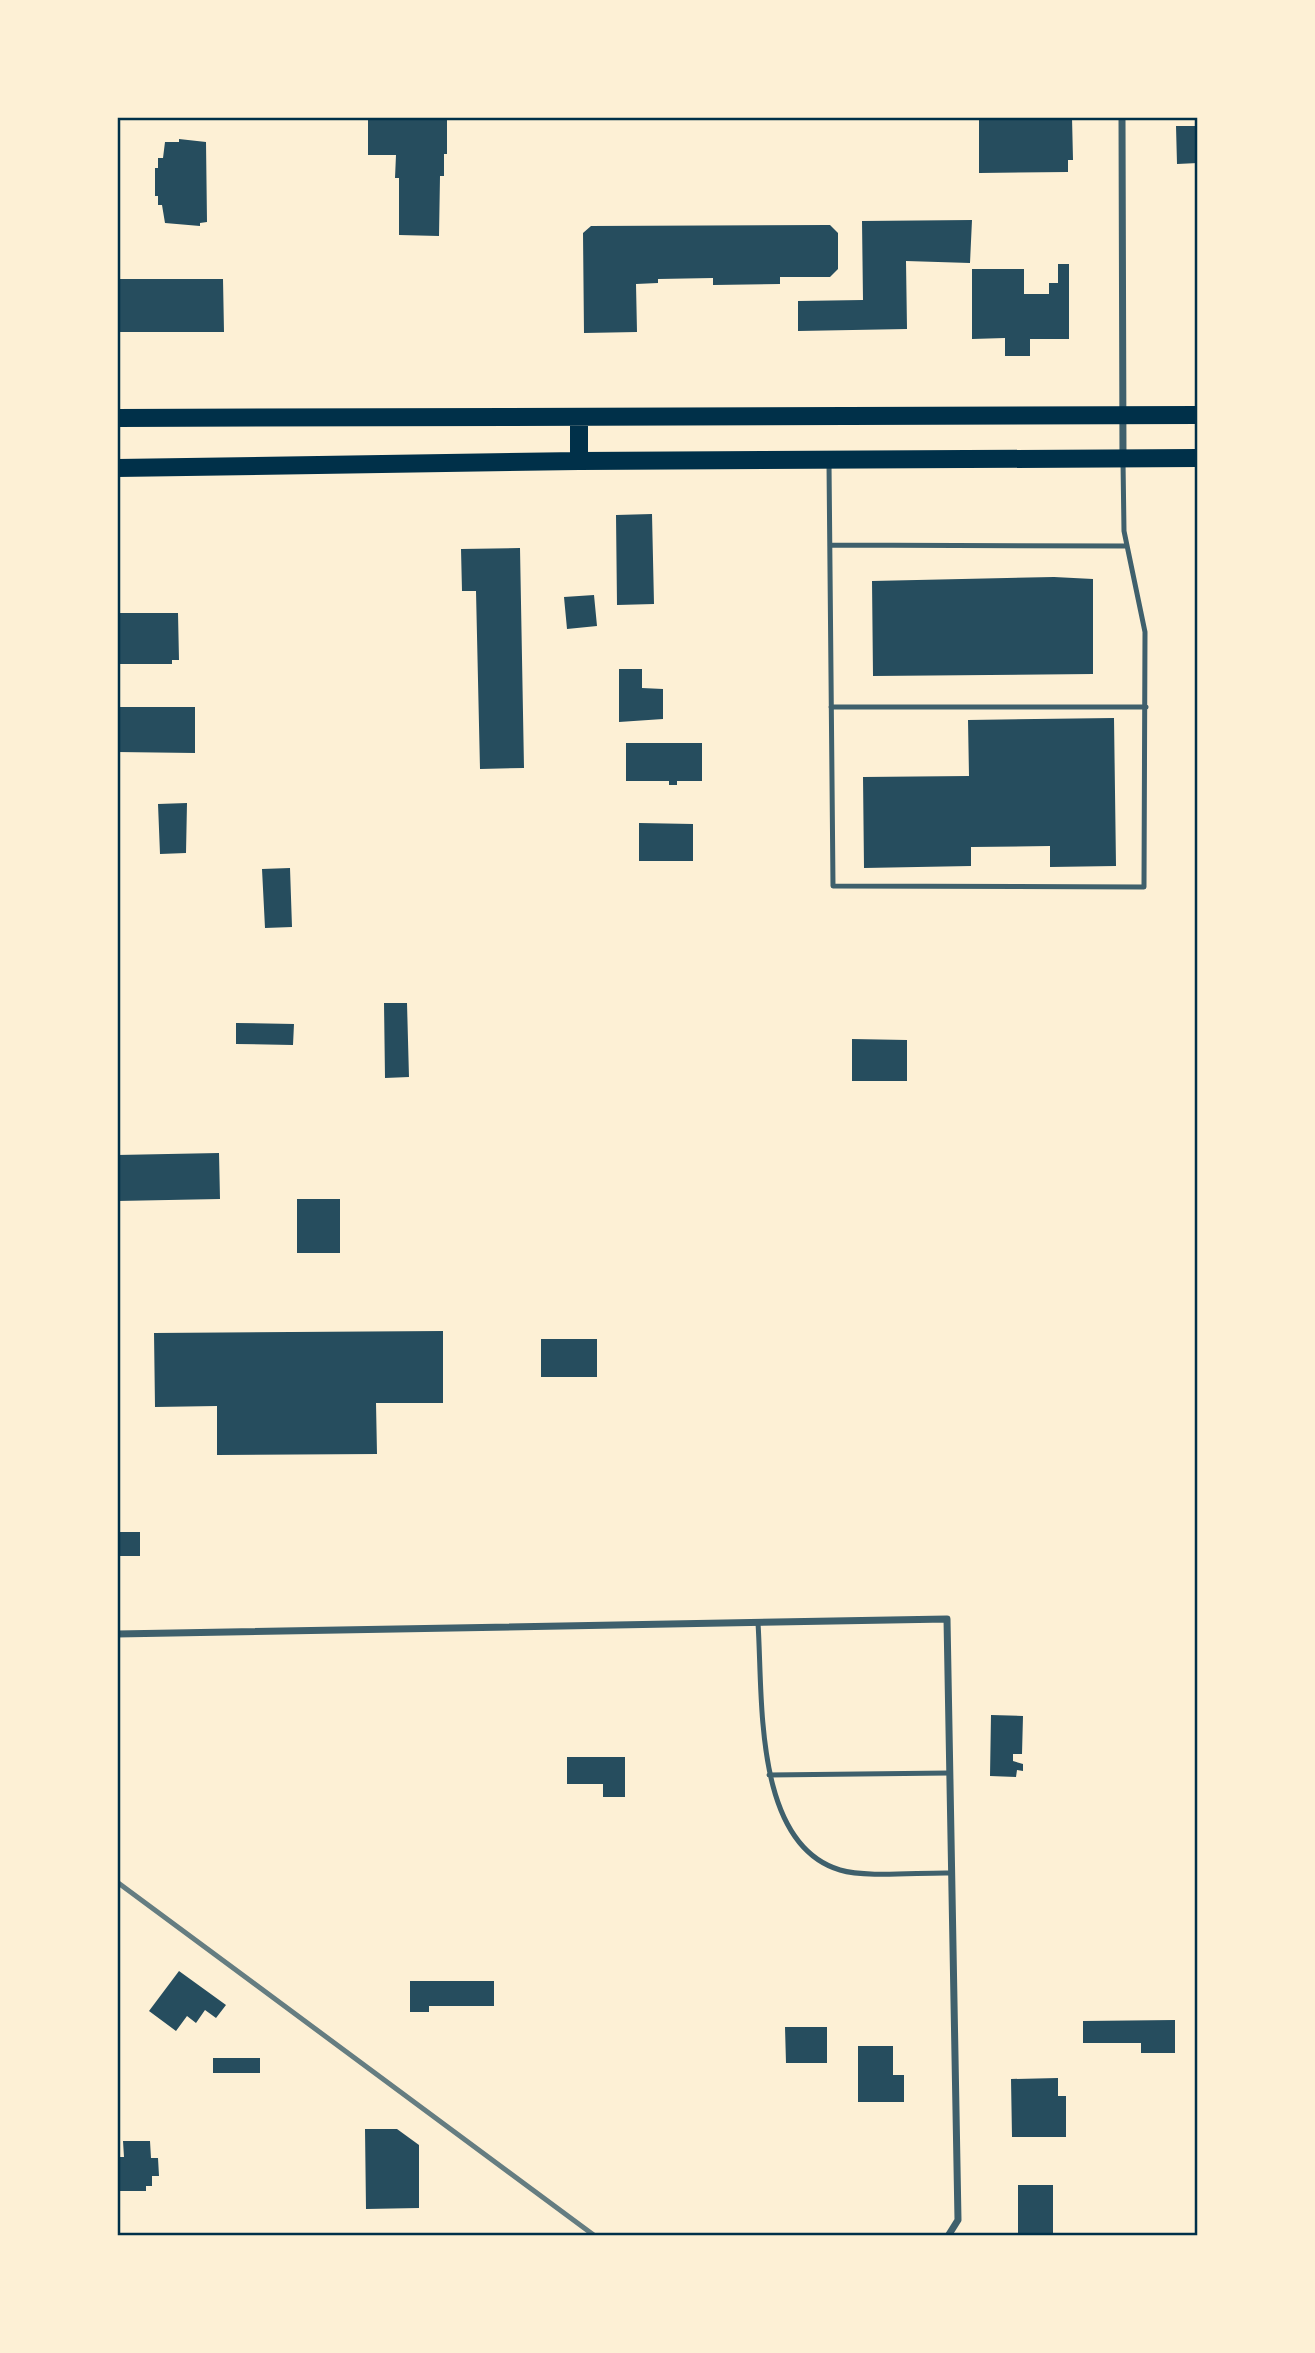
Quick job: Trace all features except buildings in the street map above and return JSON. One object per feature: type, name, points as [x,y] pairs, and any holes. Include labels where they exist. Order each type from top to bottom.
[{"type":"main road","points":[[117,418],[1198,415]]},
{"type":"main road","points":[[579,418],[579,461]]},
{"type":"main road","points":[[117,468],[579,461],[1198,458]]},
{"type":"street","points":[[1122,117],[1123,458]]},
{"type":"street","points":[[117,1634],[947,1619],[958,2220],[947,2236]]},
{"type":"lane","points":[[828,460],[833,886],[1144,887],[1145,632],[1126,546],[1123,458]]},
{"type":"lane","points":[[830,545],[1126,546]]},
{"type":"lane","points":[[831,707],[1146,707]]},
{"type":"lane","points":[[758,1623],[769,1775],[780,1812],[794,1838],[814,1860],[842,1871],[952,1872]]},
{"type":"lane","points":[[769,1775],[949,1773]]},
{"type":"railway","points":[[117,1882],[595,2236]]}]
